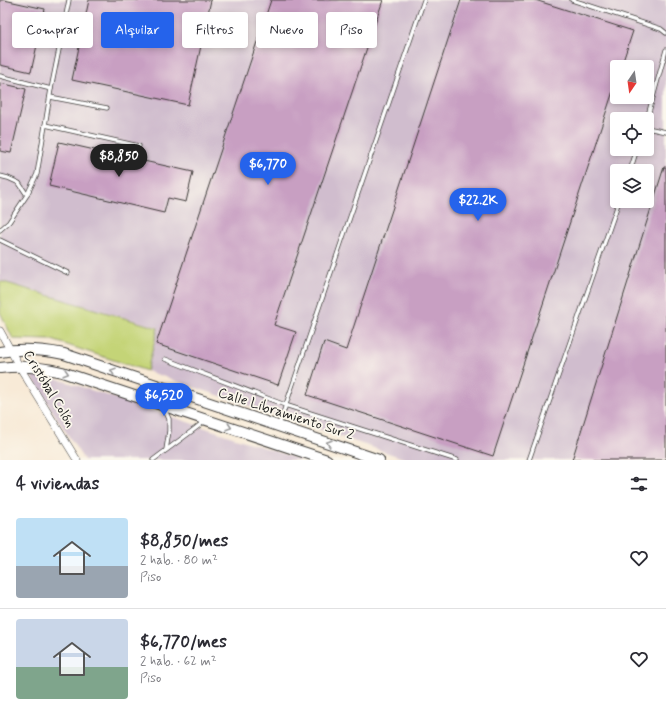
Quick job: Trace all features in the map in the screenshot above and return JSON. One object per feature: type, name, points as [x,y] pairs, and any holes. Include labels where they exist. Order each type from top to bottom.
[{"type":"main road","name":"Calle Libramiento Sur 2","points":[[5,351],[50,351],[64,354],[379,460]]},
{"type":"main road","points":[[0,368],[19,366],[39,367],[62,372],[327,460]]},
{"type":"main road","points":[[131,394],[136,379]]},
{"type":"main road","points":[[273,442],[278,426]]},
{"type":"street","name":"Cristóbal Colón","points":[[0,331],[5,351],[19,366],[78,460]]},
{"type":"lane","points":[[0,230],[9,222],[27,195],[37,174],[69,0]]},
{"type":"lane","points":[[278,426],[424,0]]},
{"type":"lane","points":[[572,0],[661,29],[666,34]]},
{"type":"lane","points":[[649,112],[666,50]]},
{"type":"lane","points":[[0,76],[52,90]]},
{"type":"lane","points":[[50,97],[107,108]]},
{"type":"lane","points":[[45,125],[138,146]]},
{"type":"lane","points":[[654,129],[666,132]]},
{"type":"lane","points":[[0,176],[19,183],[27,195]]},
{"type":"lane","points":[[529,460],[617,208]]},
{"type":"lane","points":[[0,240],[68,273]]},
{"type":"lane","points":[[166,359],[285,405],[457,460]]},
{"type":"lane","points":[[162,405],[169,419],[166,450]]},
{"type":"lane","points":[[153,460],[206,420]]},
{"type":"shaded area","points":[[0,0],[666,0],[666,460],[409,460],[147,371],[158,327],[0,281]]},
{"type":"shaded area","points":[[31,375],[58,379],[302,460],[84,460]]},
{"type":"green space","points":[[0,281],[158,328],[147,371],[52,340],[13,339],[0,312]]},
{"type":"building","points":[[0,0],[45,9],[44,12],[12,12],[12,48],[36,48],[31,72],[0,65]]},
{"type":"building","points":[[89,0],[211,0],[208,12],[182,12],[182,48],[200,48],[188,105],[72,80],[79,48],[93,48],[93,12],[86,12]]},
{"type":"building","points":[[271,0],[383,0],[377,18],[377,12],[326,12],[326,48],[367,48],[274,325],[296,332],[278,385],[156,344],[256,45],[256,48],[318,48],[318,12],[267,12]]},
{"type":"building","points":[[461,0],[535,0],[633,31],[623,60],[610,60],[610,100],[493,456],[307,395],[324,342],[346,350]]},
{"type":"building","points":[[0,83],[26,89],[11,153],[0,151]]},
{"type":"building","points":[[59,142],[193,172],[186,202],[168,198],[164,213],[49,186]]},
{"type":"building","points":[[664,167],[666,167],[666,460],[572,460],[651,208],[654,208],[654,199]]}]
